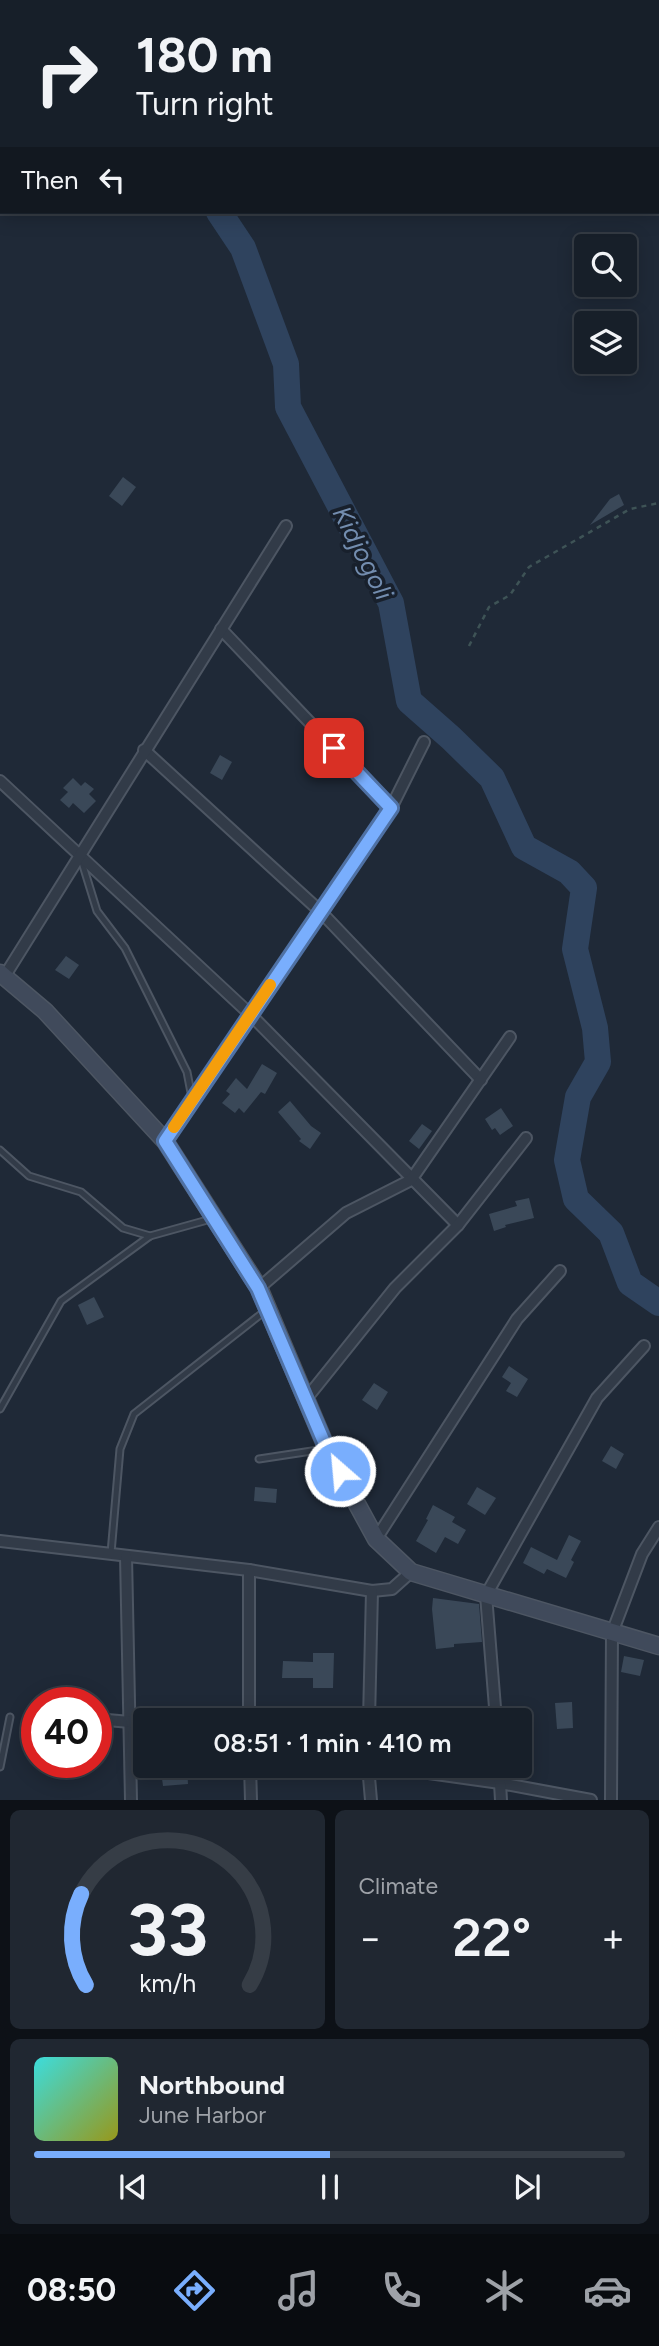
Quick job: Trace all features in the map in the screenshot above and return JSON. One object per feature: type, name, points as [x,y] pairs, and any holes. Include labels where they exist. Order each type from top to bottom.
[{"type":"street","points":[[286,526],[1,977],[45,1011],[165,1141],[258,1288],[327,1449],[376,1539],[411,1572],[659,1646]]},
{"type":"street","points":[[221,629],[391,808]]},
{"type":"street","points":[[165,1141],[391,808],[424,742]]},
{"type":"street","points":[[144,750],[321,912],[481,1080]]},
{"type":"street","points":[[0,781],[250,1014],[458,1225]]},
{"type":"street","points":[[258,1288],[346,1213],[411,1180],[510,1037]]},
{"type":"street","points":[[306,1399],[395,1288],[458,1225],[526,1138]]},
{"type":"street","points":[[376,1539],[517,1319],[561,1271]]},
{"type":"street","points":[[495,1708],[486,1595],[597,1398],[644,1346]]},
{"type":"street","points":[[611,1800],[612,1633],[642,1554],[659,1527]]},
{"type":"street","points":[[0,1541],[249,1570],[372,1591],[392,1589],[411,1572]]},
{"type":"street","points":[[126,1556],[131,1800]]},
{"type":"street","points":[[249,1570],[249,1708]]},
{"type":"street","points":[[369,1708],[372,1591]]},
{"type":"street","points":[[112,1720],[133,1723]]},
{"type":"street","points":[[250,1778],[251,1800]]},
{"type":"street","points":[[369,1778],[370,1800]]},
{"type":"street","points":[[464,1778],[591,1800]]},
{"type":"street","points":[[500,1778],[501,1800]]},
{"type":"lane","points":[[79,854],[97,911],[125,948],[187,1072],[192,1098]]},
{"type":"lane","points":[[0,1150],[29,1176],[81,1192],[123,1228],[150,1236]]},
{"type":"lane","points":[[0,1409],[61,1301],[150,1236],[214,1218]]},
{"type":"lane","points":[[111,1555],[120,1448],[134,1414],[268,1309]]},
{"type":"lane","points":[[259,1459],[327,1449]]},
{"type":"lane","points":[[0,1767],[10,1717]]},
{"type":"path","points":[[469,646],[489,607],[510,595],[528,567],[630,509],[659,503]]},
{"type":"building","points":[[123,477],[136,487],[122,506],[109,496]]},
{"type":"building","points":[[619,494],[624,505],[590,525],[610,499]]},
{"type":"building","points":[[220,755],[232,762],[222,780],[210,773]]},
{"type":"building","points":[[73,778],[81,786],[85,782],[94,789],[89,794],[96,801],[84,813],[73,803],[69,808],[60,800],[68,792],[63,788]]},
{"type":"building","points":[[66,956],[79,965],[69,979],[55,970]]},
{"type":"building","points":[[262,1064],[277,1073],[265,1094],[261,1092],[244,1113],[239,1108],[235,1113],[222,1103],[230,1094],[226,1091],[236,1078],[247,1089]]},
{"type":"building","points":[[290,1101],[311,1126],[321,1133],[310,1149],[299,1141],[301,1139],[278,1112]]},
{"type":"building","points":[[501,1108],[513,1126],[500,1135],[495,1128],[492,1130],[485,1119]]},
{"type":"building","points":[[422,1124],[432,1131],[419,1149],[409,1141]]},
{"type":"building","points":[[529,1198],[534,1218],[505,1225],[506,1227],[494,1231],[489,1214],[517,1206],[515,1201]]},
{"type":"building","points":[[94,1297],[104,1317],[87,1325],[78,1305]]},
{"type":"building","points":[[509,1366],[528,1379],[517,1397],[506,1391],[511,1383],[502,1377]]},
{"type":"building","points":[[374,1383],[388,1392],[377,1410],[362,1400]]},
{"type":"building","points":[[611,1446],[624,1454],[616,1469],[602,1461]]},
{"type":"building","points":[[255,1487],[277,1489],[276,1503],[254,1501]]},
{"type":"building","points":[[477,1487],[496,1498],[485,1515],[467,1504]]},
{"type":"building","points":[[433,1505],[455,1517],[452,1522],[466,1530],[458,1544],[445,1537],[436,1553],[416,1541]]},
{"type":"building","points":[[569,1535],[581,1541],[571,1560],[574,1562],[566,1578],[547,1569],[544,1574],[523,1563],[531,1547],[557,1560]]},
{"type":"building","points":[[433,1598],[479,1604],[482,1642],[454,1644],[454,1647],[436,1649]]},
{"type":"building","points":[[313,1653],[334,1653],[333,1688],[313,1688],[313,1678],[282,1678],[283,1661],[313,1662]]},
{"type":"building","points":[[624,1656],[644,1660],[640,1676],[621,1672]]},
{"type":"building","points":[[572,1702],[573,1728],[557,1729],[555,1703]]},
{"type":"building","points":[[162,1778],[188,1778],[188,1784],[163,1786]]},
{"type":"waterway","name":"Kidjogoli","points":[[220,214],[243,248],[286,364],[288,407],[391,603],[409,701],[492,778],[524,847],[569,872],[584,888],[575,949],[595,1028],[598,1062],[578,1097],[567,1160],[576,1199],[611,1233],[630,1283],[659,1303]]},
{"type":"slow traffic","points":[[174,1127],[270,985]]},
{"type":"route","points":[[334,748],[391,808],[165,1141],[258,1288],[327,1449],[340,1471]]}]
